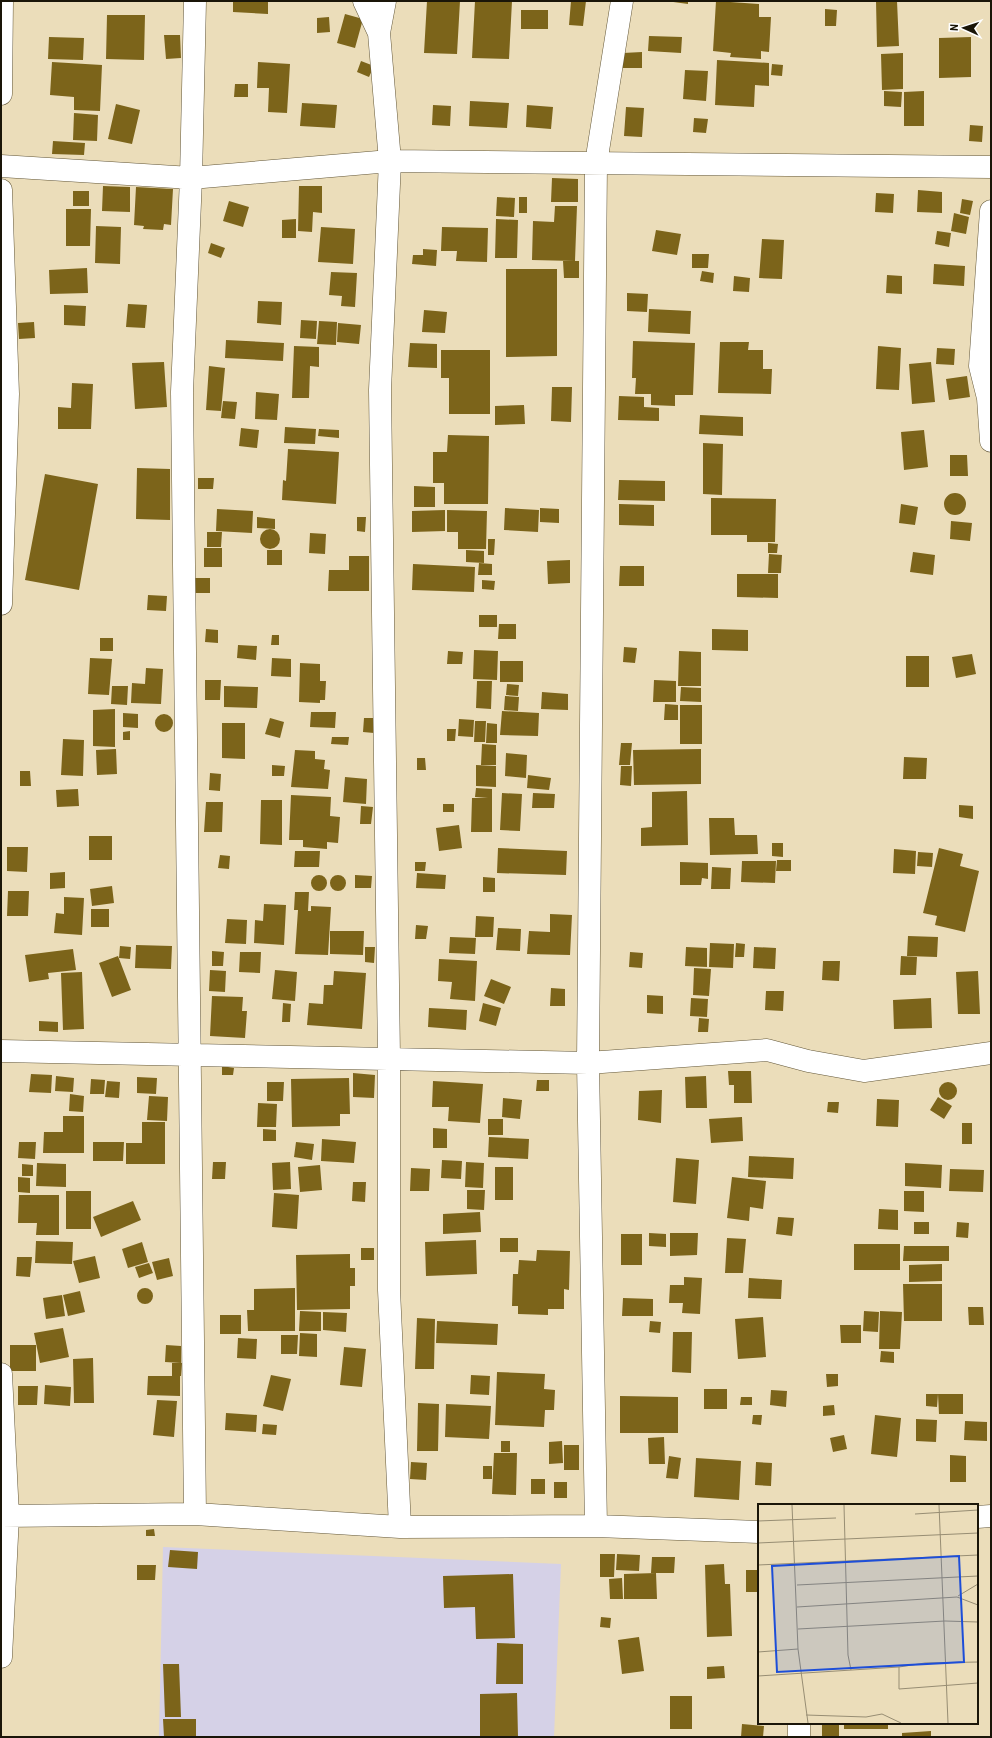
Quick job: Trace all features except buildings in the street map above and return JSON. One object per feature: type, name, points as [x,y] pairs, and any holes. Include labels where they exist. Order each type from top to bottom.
[{"type":"street","points":[[1,94],[2,1]]},
{"type":"street","points":[[194,1514],[182,392],[191,178],[195,1]]},
{"type":"street","points":[[364,1],[379,33]]},
{"type":"street","points":[[385,1],[379,33],[390,161],[380,390],[389,1058],[389,1290],[400,1527]]},
{"type":"street","points":[[596,1526],[588,1062],[596,162],[622,1]]},
{"type":"street","points":[[1,166],[191,178],[390,161],[991,166]]},
{"type":"street","points":[[1,190],[8,394],[1,604]]},
{"type":"street","points":[[991,211],[980,366],[988,398],[991,441]]},
{"type":"street","points":[[1,1051],[588,1062],[767,1050],[808,1061],[864,1071],[991,1054]]},
{"type":"street","points":[[1,1374],[4,1516],[1,1657]]},
{"type":"street","points":[[4,1516],[194,1514],[400,1527],[596,1526],[758,1532]]},
{"type":"street","points":[[978,1518],[991,1516]]},
{"type":"street","points":[[799,1724],[800,1737]]},
{"type":"shaded area","points":[[163,1547],[561,1564],[554,1737],[159,1737]]}]
